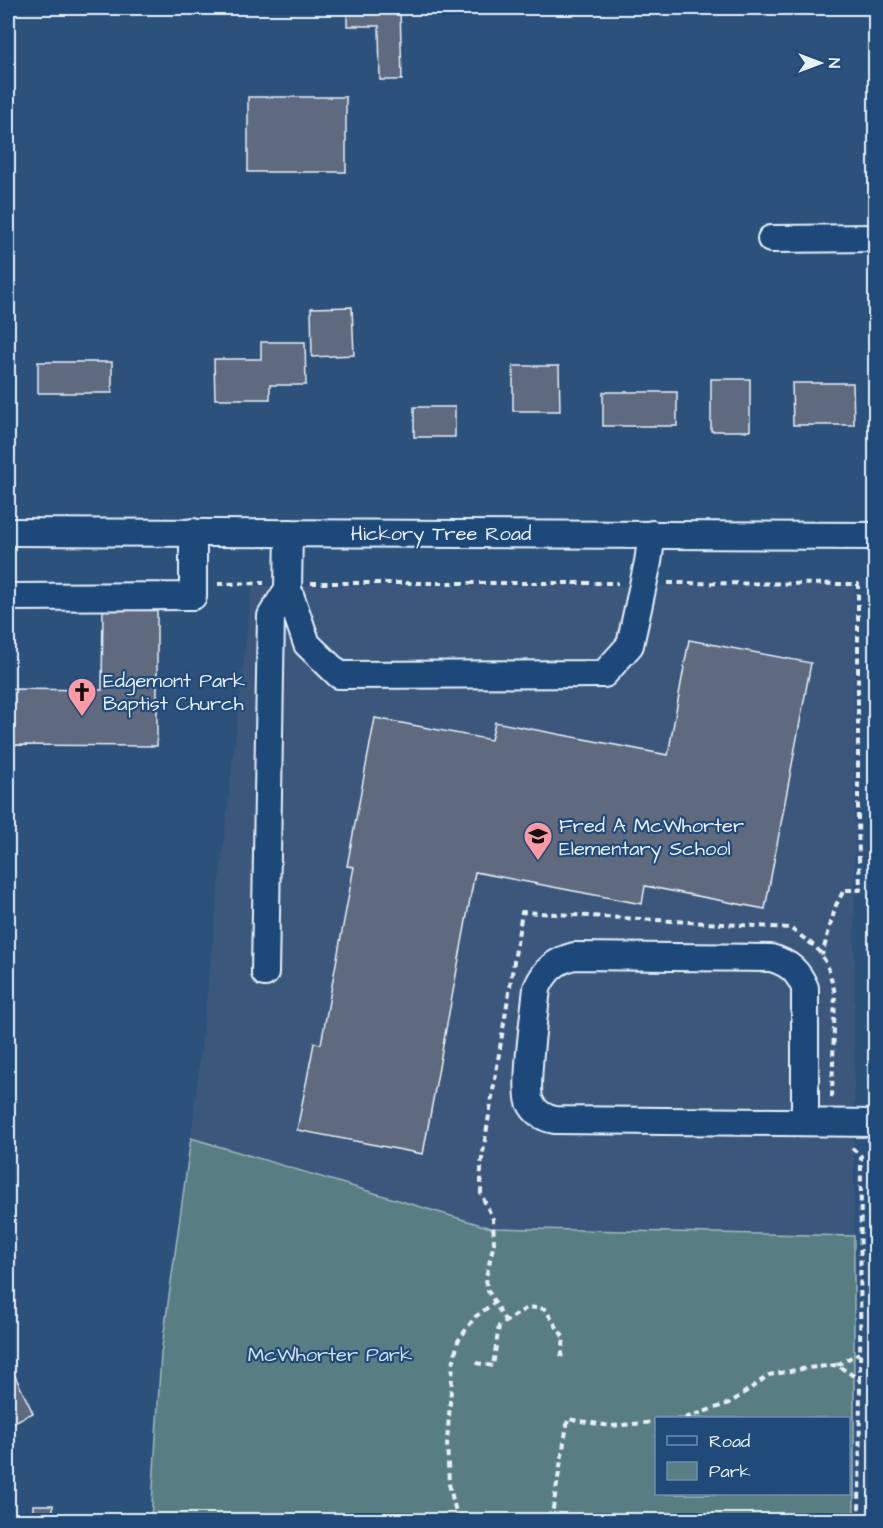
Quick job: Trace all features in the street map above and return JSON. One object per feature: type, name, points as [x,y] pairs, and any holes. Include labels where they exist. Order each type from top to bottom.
[{"type":"street","points":[[771,239],[876,238]]},
{"type":"street","name":"Hickory Tree Road","points":[[8,532],[876,536]]},
{"type":"street","points":[[8,597],[193,596],[193,532]]},
{"type":"street","points":[[289,533],[288,589],[307,644],[339,675],[604,674],[630,645],[652,534]]},
{"type":"street","points":[[265,973],[270,616],[288,589]]},
{"type":"street","points":[[805,1122],[805,988],[793,968],[783,962],[771,958],[574,956],[550,966],[542,976],[537,988],[528,1091],[529,1100],[539,1114],[555,1120],[876,1123]]},
{"type":"path","points":[[846,1123],[846,1143],[861,1156],[859,1521]]},
{"type":"path","points":[[486,1131],[481,1165],[481,1194],[493,1219],[494,1243],[486,1277],[487,1289],[506,1322]]},
{"type":"path","points":[[458,1521],[449,1484],[447,1442],[453,1364],[458,1341],[475,1317],[494,1303]]},
{"type":"path","points":[[476,1363],[493,1366],[499,1326],[528,1307],[544,1310],[564,1338],[561,1359]]},
{"type":"path","points":[[691,1417],[730,1403],[769,1375],[837,1365],[860,1352]]},
{"type":"path","points":[[837,1365],[860,1380]]},
{"type":"path","points":[[551,1521],[568,1419],[611,1426],[655,1422]]},
{"type":"shaded area","name":"Fred A McWhorter Elementary School","points":[[855,585],[854,1236],[491,1228],[191,1138],[252,586]]},
{"type":"green space","name":"McWhorter Park","points":[[191,1138],[491,1228],[854,1236],[854,1520],[151,1520],[161,1354]]},
{"type":"building","points":[[347,8],[400,8],[402,80],[380,80],[379,26],[347,26]]},
{"type":"building","points":[[248,97],[346,97],[346,172],[248,172]]},
{"type":"building","points":[[352,307],[354,355],[312,357],[311,308]]},
{"type":"building","points":[[261,342],[305,342],[306,385],[270,385],[270,399],[215,399],[214,359],[261,359]]},
{"type":"building","points":[[38,362],[112,362],[112,393],[38,393]]},
{"type":"building","points":[[513,366],[559,366],[560,411],[513,411]]},
{"type":"building","points":[[711,379],[750,379],[750,431],[711,431]]},
{"type":"building","points":[[792,383],[853,383],[854,425],[793,425]]},
{"type":"building","points":[[603,392],[677,392],[677,426],[603,426]]},
{"type":"building","points":[[414,407],[455,407],[455,437],[414,437]]},
{"type":"building","name":"Edgemont Park Baptist Church","points":[[103,606],[157,607],[157,746],[11,745],[10,776],[8,776],[8,689],[102,690]]},
{"type":"building","points":[[689,640],[811,663],[765,909],[645,886],[642,904],[475,872],[423,1154],[297,1130],[314,1043],[321,1044],[354,867],[347,866],[375,718],[491,740],[495,722],[668,755]]},
{"type":"building","points":[[14,1374],[33,1413],[8,1425],[8,1378]]},
{"type":"building","points":[[33,1505],[53,1505],[53,1514],[79,1514],[79,1520],[33,1520]]},
{"type":"place","name":"Edgemont Park Baptist Church","points":[[82,718]]},
{"type":"place","name":"Fred A McWhorter Elementary School","points":[[538,862]]}]
